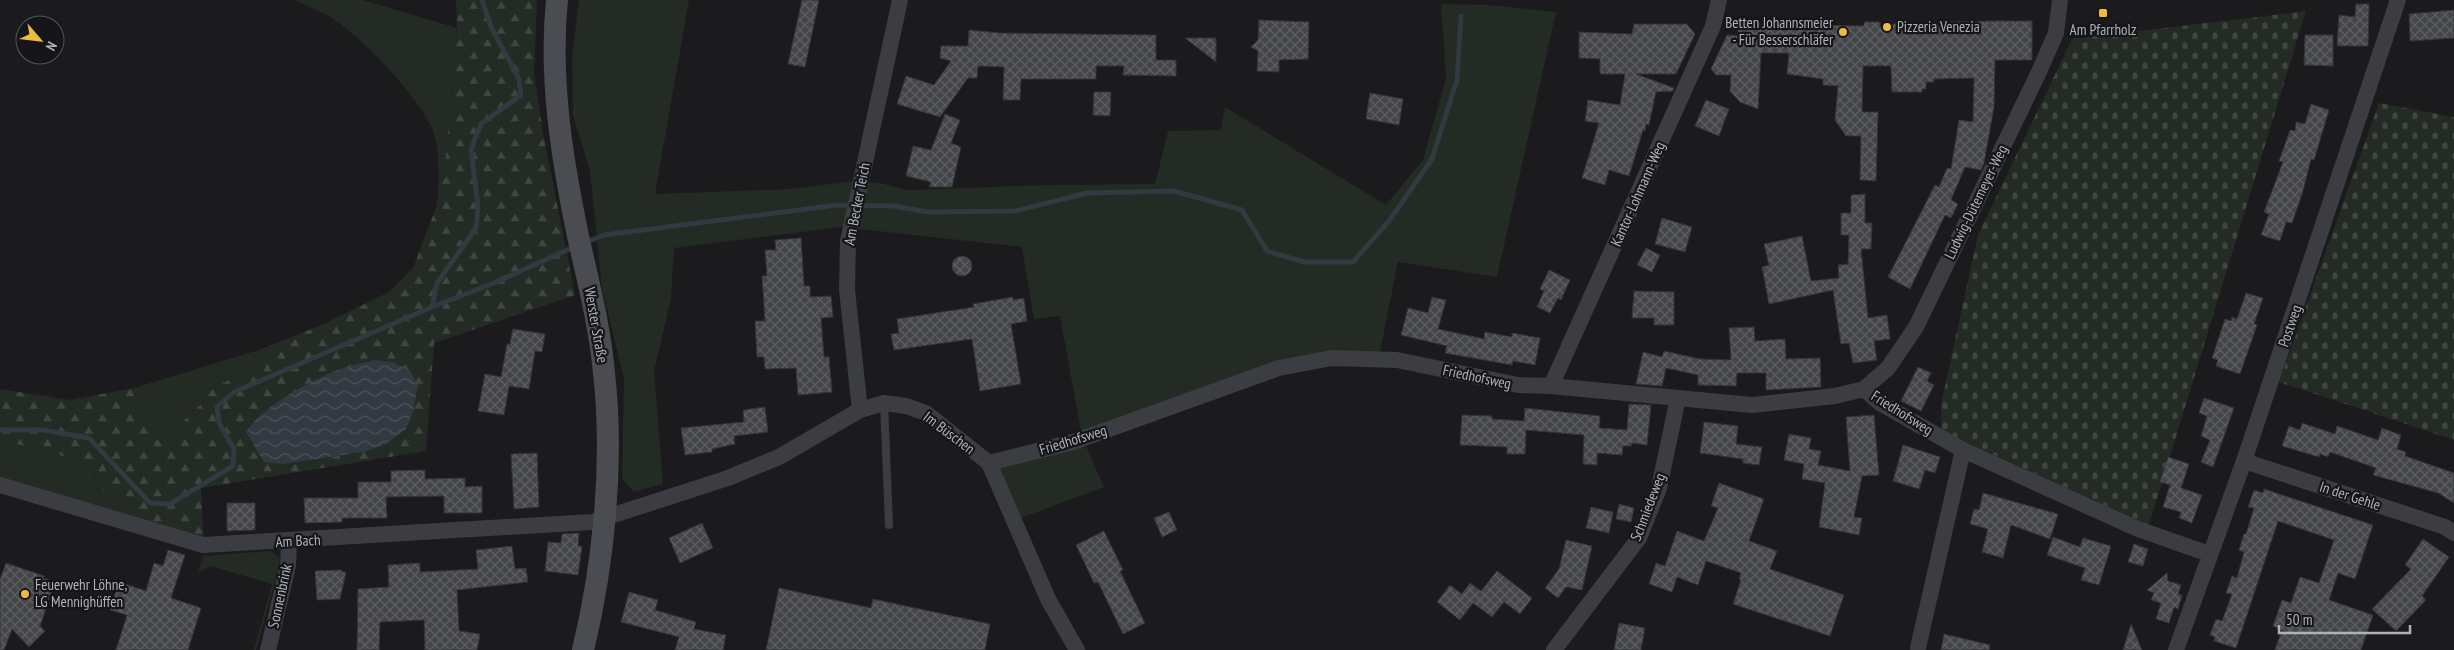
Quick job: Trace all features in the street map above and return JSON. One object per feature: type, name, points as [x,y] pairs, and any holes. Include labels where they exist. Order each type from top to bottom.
[{"type":"main road","name":"Werster Straße","points":[[557,0],[555,71],[559,126],[604,372],[607,468],[604,518],[588,629],[583,650]]},
{"type":"street","name":"Am Becker Teich","points":[[860,410],[846,290],[848,241],[900,0]]},
{"type":"street","name":"Kantor-Lohmann-Weg","points":[[1551,386],[1713,26],[1719,0]]},
{"type":"street","name":"Ludwig-Dütemeyer-Weg","points":[[1864,389],[1888,368],[1916,326],[2038,74],[2056,33],[2060,0]]},
{"type":"street","name":"Postweg","points":[[2176,650],[2244,461],[2398,0]]},
{"type":"street","name":"Friedhofsweg","points":[[989,463],[1073,442],[1279,368],[1332,358],[1397,360],[1518,385],[1551,386],[1752,405],[1835,396],[1864,389],[1880,403],[1963,450],[2138,529],[2209,554]]},
{"type":"street","name":"Schmiedeweg","points":[[1554,650],[1639,538],[1659,488],[1678,398]]},
{"type":"street","name":"Im Büschen","points":[[604,518],[665,500],[753,468],[779,457],[860,410],[884,403],[906,406],[926,413],[989,463],[1048,599],[1077,650]]},
{"type":"street","points":[[1918,648],[1963,450]]},
{"type":"street","name":"In der Gehle","points":[[2244,461],[2445,527],[2454,533]]},
{"type":"street","name":"Am Bach","points":[[0,485],[203,545],[592,522],[604,518]]},
{"type":"street","name":"Sonnenbrink","points":[[268,650],[288,566],[289,541]]},
{"type":"lane","points":[[884,403],[889,524]]},
{"type":"green space","points":[[294,0],[363,0],[457,28],[446,156],[438,204],[437,146],[432,128],[415,100],[388,68],[344,27],[327,15]]},
{"type":"green space","points":[[456,0],[537,0],[534,72],[543,133],[575,295],[434,343],[426,451],[201,488],[204,550],[139,529],[131,510],[122,500],[103,491],[87,476],[75,460],[40,449],[0,441],[0,389],[70,400],[134,388],[142,425],[181,439],[194,438],[194,430],[184,420],[202,403],[208,390],[254,368],[262,349],[326,323],[389,292],[413,268],[436,208],[446,156],[457,28]],"holes":[[[413,412],[363,452],[284,464]]]},
{"type":"green space","points":[[579,0],[689,0],[655,194],[790,189],[854,181],[880,183],[907,190],[1047,185],[1155,184],[1168,131],[1221,130],[1225,107],[1386,205],[1423,160],[1446,78],[1441,4],[1489,5],[1556,12],[1497,277],[1398,262],[1380,352],[1331,353],[1084,442],[1104,487],[1018,519],[993,464],[1083,442],[1060,316],[1034,319],[1022,247],[841,227],[674,248],[671,299],[654,371],[663,484],[634,492],[622,479],[624,379],[602,288],[590,171],[573,115],[572,57]]},
{"type":"green space","points":[[2306,11],[2149,525],[1941,431],[1941,405],[1978,235],[2072,39]]},
{"type":"green space","points":[[2379,103],[2454,117],[2454,440],[2279,382]]},
{"type":"green space","points":[[262,349],[254,368],[208,390],[202,403],[191,412],[188,425],[195,430],[194,438],[181,439],[142,425],[134,388]]},
{"type":"green space","points":[[0,441],[40,449],[75,460],[87,476],[103,491],[122,500],[131,510],[139,529],[0,487]]},
{"type":"green space","points":[[271,551],[279,557],[280,564],[256,650],[254,650],[272,584],[210,566],[198,573],[203,556]]},
{"type":"water","points":[[375,360],[393,362],[410,371],[418,385],[413,412],[406,429],[386,444],[363,452],[284,464],[264,462],[246,432],[254,422],[276,403],[303,386],[345,368]]},
{"type":"building","points":[[802,0],[819,0],[805,67],[788,64]]},
{"type":"building","points":[[2356,4],[2369,4],[2368,46],[2337,46],[2339,15],[2355,17]]},
{"type":"building","points":[[2454,10],[2454,38],[2410,41],[2409,14]]},
{"type":"building","points":[[1259,20],[1309,22],[1308,59],[1279,60],[1279,72],[1257,71],[1258,51],[1251,47],[1258,40]]},
{"type":"building","points":[[2032,21],[2032,60],[1995,60],[1994,107],[1984,163],[1981,170],[1965,167],[1951,200],[1958,204],[1951,218],[1945,215],[1910,289],[1888,277],[1935,185],[1939,187],[1947,168],[1951,169],[1959,120],[1973,122],[1974,78],[1934,79],[1934,82],[1926,82],[1926,89],[1922,89],[1922,92],[1892,92],[1891,66],[1863,66],[1862,112],[1878,112],[1876,181],[1860,180],[1861,136],[1846,136],[1835,120],[1838,86],[1823,85],[1823,79],[1787,74],[1789,53],[1761,53],[1758,109],[1740,102],[1730,91],[1731,75],[1716,75],[1711,69],[1727,35],[1738,36],[1738,24],[1864,26],[1864,22],[1880,22],[1880,27],[1899,23],[1948,25],[1948,22]]},
{"type":"building","points":[[1634,24],[1687,24],[1695,34],[1676,74],[1636,74],[1674,88],[1673,91],[1656,92],[1649,125],[1646,124],[1645,131],[1643,130],[1629,176],[1609,170],[1605,185],[1582,178],[1599,123],[1585,121],[1588,100],[1620,105],[1625,74],[1600,74],[1600,59],[1579,58],[1579,32],[1632,34]]},
{"type":"building","points":[[969,30],[1000,33],[1156,35],[1156,60],[1176,60],[1176,76],[1123,75],[1124,66],[1096,66],[1096,79],[1021,79],[1020,100],[1003,100],[1004,67],[978,66],[977,78],[968,78],[940,117],[897,104],[906,76],[934,85],[951,61],[940,58],[941,46],[968,46]]},
{"type":"building","points":[[2305,35],[2333,35],[2333,66],[2304,65]]},
{"type":"building","points":[[1185,38],[1216,38],[1216,62]]},
{"type":"building","points":[[1094,92],[1111,92],[1110,116],[1093,115]]},
{"type":"building","points":[[1370,93],[1403,99],[1399,125],[1366,119]]},
{"type":"building","points":[[1706,100],[1729,109],[1719,136],[1695,126]]},
{"type":"building","points":[[2311,104],[2329,110],[2314,160],[2311,159],[2292,223],[2286,222],[2280,241],[2261,235],[2269,214],[2264,212],[2283,162],[2279,161],[2290,130],[2295,131],[2296,122],[2305,124]]},
{"type":"building","points":[[945,114],[960,120],[951,143],[961,147],[952,187],[929,187],[931,182],[906,176],[913,146],[931,150]]},
{"type":"building","points":[[1865,194],[1865,223],[1872,223],[1871,249],[1861,249],[1868,318],[1887,315],[1890,339],[1874,341],[1877,360],[1853,363],[1849,343],[1841,344],[1833,290],[1769,304],[1762,267],[1769,265],[1764,244],[1802,236],[1811,281],[1839,278],[1838,265],[1848,264],[1849,235],[1841,235],[1841,213],[1851,213],[1851,195]]},
{"type":"building","points":[[1662,218],[1692,227],[1685,252],[1655,244]]},
{"type":"building","points":[[801,238],[804,286],[810,286],[810,297],[831,296],[833,317],[821,318],[824,357],[829,357],[832,392],[798,395],[796,368],[765,369],[764,357],[757,357],[755,321],[765,321],[762,276],[767,276],[765,250],[776,250],[775,240]]},
{"type":"building","points":[[1646,248],[1660,255],[1652,272],[1637,265]]},
{"type":"building","points":[[958,256],[966,256],[972,262],[972,270],[966,276],[958,276],[952,270],[952,262]]},
{"type":"building","points":[[1549,270],[1570,280],[1561,300],[1558,298],[1550,313],[1537,307],[1544,291],[1540,289]]},
{"type":"building","points":[[1634,291],[1674,292],[1674,325],[1654,325],[1654,318],[1632,318]]},
{"type":"building","points":[[2246,293],[2263,298],[2254,324],[2257,325],[2240,374],[2216,366],[2218,360],[2212,358],[2225,319],[2231,321],[2232,317],[2237,319]]},
{"type":"building","points":[[1013,297],[1013,300],[1024,298],[1027,321],[1011,324],[1021,384],[980,391],[972,339],[894,350],[891,334],[899,333],[897,319],[974,307],[973,304]]},
{"type":"building","points":[[1432,297],[1446,300],[1438,329],[1484,339],[1485,332],[1512,337],[1512,333],[1540,338],[1535,365],[1513,361],[1512,365],[1445,353],[1447,346],[1401,335],[1408,308],[1428,313]]},
{"type":"building","points":[[1754,327],[1755,341],[1785,339],[1786,359],[1820,358],[1821,387],[1766,390],[1766,373],[1737,373],[1736,386],[1698,385],[1698,375],[1666,368],[1662,386],[1636,384],[1643,352],[1662,357],[1664,351],[1700,359],[1731,360],[1729,328]]},
{"type":"building","points":[[513,329],[545,334],[542,352],[535,351],[529,389],[509,386],[504,415],[478,411],[485,374],[501,377],[507,344],[510,344]]},
{"type":"building","points":[[1918,367],[1931,373],[1927,381],[1934,385],[1921,411],[1901,401]]},
{"type":"building","points":[[2204,398],[2234,408],[2213,467],[2201,462],[2210,440],[2201,436],[2207,416],[2199,413]]},
{"type":"building","points":[[1629,404],[1651,405],[1647,445],[1632,443],[1631,446],[1623,446],[1622,455],[1597,453],[1597,465],[1583,464],[1584,435],[1526,430],[1525,454],[1507,454],[1507,447],[1460,445],[1462,415],[1492,416],[1492,419],[1524,421],[1525,408],[1600,416],[1599,428],[1627,430]]},
{"type":"building","points":[[765,407],[768,432],[734,436],[735,444],[712,449],[712,452],[685,455],[681,428],[744,422],[743,410]]},
{"type":"building","points":[[1874,415],[1879,475],[1862,476],[1854,517],[1862,518],[1859,535],[1819,527],[1825,483],[1802,479],[1804,464],[1784,460],[1789,434],[1811,438],[1809,449],[1821,451],[1818,465],[1850,471],[1846,417]]},
{"type":"building","points":[[1704,422],[1738,426],[1736,444],[1762,447],[1759,465],[1743,463],[1743,459],[1700,453]]},
{"type":"building","points":[[2302,423],[2335,434],[2337,426],[2378,440],[2382,428],[2401,435],[2397,449],[2406,452],[2405,456],[2454,473],[2454,503],[2438,493],[2373,475],[2376,468],[2330,452],[2328,457],[2320,454],[2319,457],[2282,446],[2289,426],[2300,430]]},
{"type":"building","points":[[1903,445],[1940,457],[1935,473],[1925,470],[1919,489],[1893,481]]},
{"type":"building","points":[[537,453],[539,507],[514,509],[511,454]]},
{"type":"building","points":[[2168,457],[2189,464],[2181,488],[2202,495],[2192,523],[2179,518],[2181,512],[2163,507],[2170,485],[2160,482]]},
{"type":"building","points":[[425,470],[425,479],[465,478],[465,487],[482,486],[482,513],[444,513],[444,496],[386,497],[387,518],[342,518],[342,522],[305,523],[304,498],[358,498],[358,482],[391,482],[391,471]]},
{"type":"building","points":[[1719,483],[1764,499],[1749,541],[1777,551],[1770,569],[1844,595],[1830,636],[1733,604],[1741,580],[1739,579],[1741,573],[1706,561],[1698,585],[1677,577],[1672,592],[1649,584],[1656,563],[1665,566],[1677,531],[1704,541],[1718,508],[1711,506]]},
{"type":"building","points":[[2264,489],[2373,525],[2355,579],[2338,573],[2329,600],[2373,615],[2361,650],[2275,650],[2282,630],[2273,626],[2282,600],[2291,603],[2300,577],[2319,583],[2334,540],[2278,521],[2236,648],[2214,641],[2215,637],[2210,635],[2216,619],[2222,621],[2232,594],[2226,593],[2232,576],[2237,578],[2244,552],[2239,550],[2254,508],[2248,507],[2254,490],[2263,493]]},
{"type":"building","points":[[1983,493],[2058,514],[2050,539],[2011,525],[2003,558],[1982,552],[1988,529],[1970,524],[1974,509],[1979,510]]},
{"type":"building","points":[[227,503],[255,503],[255,530],[227,531]]},
{"type":"building","points":[[1619,504],[1634,508],[1631,522],[1616,519]]},
{"type":"building","points":[[1591,507],[1613,512],[1609,533],[1586,528]]},
{"type":"building","points":[[1169,512],[1177,530],[1162,537],[1154,518]]},
{"type":"building","points":[[702,523],[713,548],[680,563],[669,538]]},
{"type":"building","points":[[1104,531],[1123,570],[1120,571],[1145,623],[1123,634],[1098,582],[1094,583],[1076,545]]},
{"type":"building","points":[[579,533],[578,546],[582,546],[578,575],[545,571],[548,542],[561,543],[562,534]]},
{"type":"building","points":[[2053,537],[2080,547],[2083,538],[2111,546],[2099,585],[2081,580],[2085,568],[2047,555]]},
{"type":"building","points":[[2423,539],[2449,557],[2422,596],[2426,600],[2396,631],[2372,609],[2411,569],[2405,565]]},
{"type":"building","points":[[1566,540],[1592,546],[1582,590],[1566,587],[1558,598],[1545,588],[1559,569]]},
{"type":"building","points":[[2134,544],[2148,549],[2143,566],[2128,562]]},
{"type":"building","points":[[512,546],[515,569],[526,568],[528,582],[457,590],[459,631],[480,634],[477,650],[425,650],[424,620],[380,622],[379,650],[357,650],[358,589],[389,587],[388,565],[420,563],[420,572],[478,569],[476,550]]},
{"type":"building","points":[[168,550],[185,555],[171,598],[201,608],[188,650],[116,650],[127,615],[110,610],[119,582],[146,591],[154,563],[163,566]]},
{"type":"building","name":"Feuerwehr Löhne, LG Mennighüffen","points":[[6,563],[44,576],[43,578],[55,582],[40,626],[45,631],[29,647],[12,629],[4,650],[0,650],[0,579]]},
{"type":"building","points":[[342,570],[342,572],[346,572],[340,599],[317,600],[315,571]]},
{"type":"building","points":[[1497,571],[1532,598],[1520,614],[1504,602],[1492,617],[1473,603],[1460,620],[1437,602],[1450,585],[1462,594],[1470,583],[1481,591]]},
{"type":"building","points":[[2167,573],[2168,581],[2181,585],[2178,594],[2182,595],[2178,609],[2174,607],[2169,623],[2156,619],[2161,603],[2151,600],[2154,593],[2147,590]]},
{"type":"building","points":[[779,588],[871,608],[873,599],[990,624],[985,650],[766,650]]},
{"type":"building","points":[[629,592],[658,600],[655,610],[696,622],[694,629],[726,635],[723,650],[675,650],[679,637],[621,622]]},
{"type":"building","points":[[1619,623],[1645,628],[1641,650],[1614,650]]},
{"type":"building","points":[[2131,624],[2142,650],[2123,650]]},
{"type":"building","points":[[1944,634],[1990,645],[1989,650],[1941,650]]},
{"type":"waterway","points":[[0,430],[43,430],[89,438],[150,503],[170,504],[233,466],[234,449],[219,423],[217,407],[234,392],[432,307],[437,283],[476,228],[478,207],[471,149],[481,124],[521,95],[519,79],[491,27],[482,0]]},
{"type":"waterway","points":[[584,243],[604,235],[837,205],[894,206],[928,212],[1015,211],[1087,193],[1174,191],[1242,210],[1267,251],[1304,262],[1353,262],[1389,221],[1432,159],[1457,80],[1461,16]]},
{"type":"waterway","points":[[432,307],[494,283],[574,247]]},
{"type":"place","name":"Am Pfarrholz","points":[[2103,13]]},
{"type":"place","name":"Pizzeria Venezia","points":[[1887,27]]},
{"type":"place","name":"Betten Johannsmeier - Für Besserschläfer","points":[[1843,32]]},
{"type":"place","name":"Feuerwehr Löhne, LG Mennighüffen","points":[[25,594]]}]
